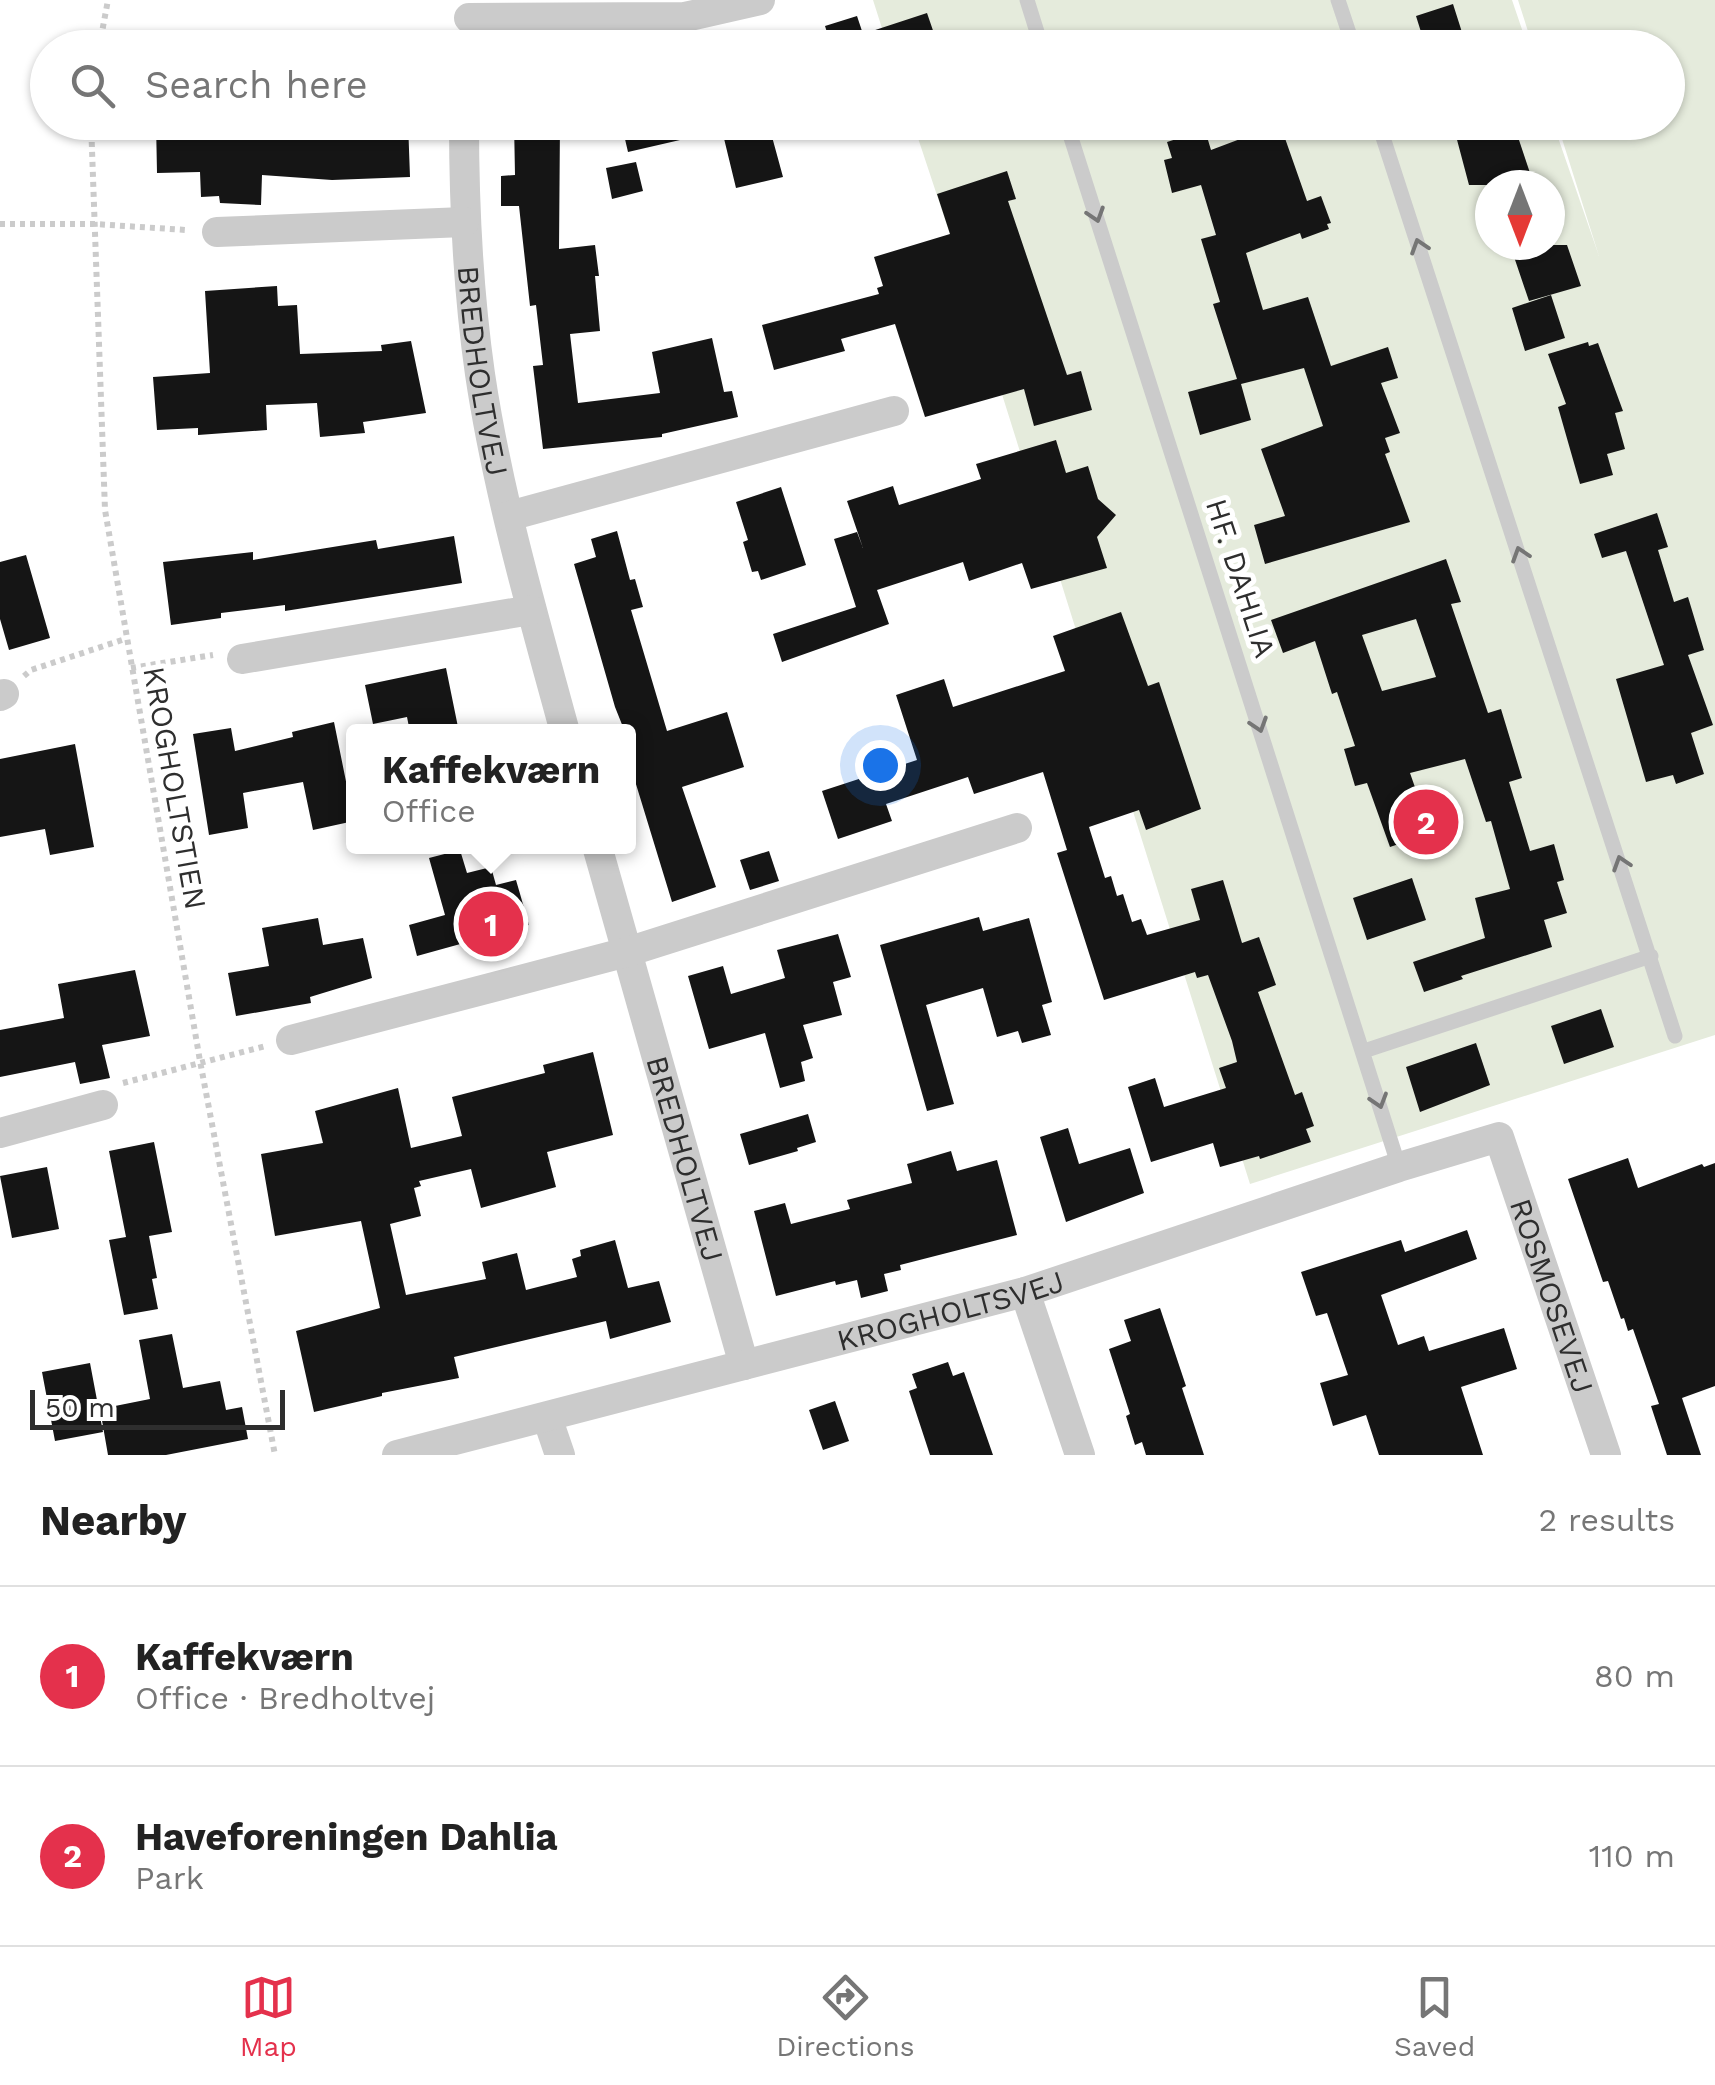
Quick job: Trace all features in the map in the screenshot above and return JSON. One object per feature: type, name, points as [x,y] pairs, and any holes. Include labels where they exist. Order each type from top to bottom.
[{"type":"street","points":[[469,22],[685,17],[760,0]]},
{"type":"street","name":"BREDHOLTVEJ","points":[[464,140],[464,222],[480,376],[509,516],[563,724]]},
{"type":"street","name":"BREDHOLTVEJ","points":[[217,232],[464,222]]},
{"type":"street","name":"BREDHOLTVEJ","points":[[509,516],[894,411]]},
{"type":"street","points":[[242,659],[532,610]]},
{"type":"street","points":[[291,1040],[627,952],[1016,828]]},
{"type":"street","name":"BREDHOLTVEJ","points":[[599,854],[744,1366]]},
{"type":"street","points":[[0,1134],[102,1105]]},
{"type":"street","name":"KROGHOLTSVEJ","points":[[397,1455],[1024,1292],[1499,1137]]},
{"type":"street","name":"ROSMOSEVEJ","points":[[1499,1137],[1606,1455]]},
{"type":"street","points":[[1024,1292],[1080,1455]]},
{"type":"street","points":[[546,1417],[560,1455]]},
{"type":"lane","points":[[1026,0],[1036,30]]},
{"type":"lane","points":[[1338,0],[1348,30]]},
{"type":"lane","name":"HF. DAHLIA","points":[[1072,140],[1399,1167]]},
{"type":"lane","points":[[1384,140],[1676,1036]]},
{"type":"lane","points":[[1364,1051],[1651,956]]},
{"type":"path","points":[[102,30],[108,0]]},
{"type":"path","name":"KROGHOLTSTIEN","points":[[92,140],[105,510],[200,1061],[275,1455]]},
{"type":"path","points":[[0,224],[95,224],[217,232]]},
{"type":"path","points":[[2,695],[31,670],[125,640]]},
{"type":"path","points":[[130,668],[233,652],[242,659]]},
{"type":"path","points":[[102,1105],[116,1085],[291,1040]]},
{"type":"green space","points":[[873,0],[1512,0],[1522,30],[883,30]]},
{"type":"green space","points":[[1518,0],[1715,0],[1715,1035],[1250,1184],[919,140],[1559,140],[1599,256],[1562,140],[1685,140],[1685,30],[1528,30]]},
{"type":"building","points":[[1453,4],[1461,30],[1420,30],[1416,16]]},
{"type":"building","points":[[927,13],[933,30],[875,30]]},
{"type":"building","points":[[857,16],[862,30],[826,30],[825,26]]},
{"type":"building","points":[[156,140],[409,140],[410,177],[332,180],[262,175],[261,205],[220,203],[219,196],[201,197],[200,172],[157,173]]},
{"type":"building","points":[[514,140],[560,140],[559,249],[595,245],[600,331],[570,334],[578,403],[660,393],[652,352],[712,338],[724,392],[732,391],[738,417],[662,437],[543,449],[533,366],[543,365],[536,305],[530,306],[519,206],[501,206],[501,176],[515,175]]},
{"type":"building","points":[[625,140],[680,140],[628,152]]},
{"type":"building","points":[[724,140],[773,140],[783,177],[736,188]]},
{"type":"building","points":[[1173,140],[1208,140],[1211,150],[1238,140],[1286,140],[1307,201],[1321,196],[1331,223],[1327,224],[1329,229],[1302,239],[1300,233],[1246,253],[1263,310],[1308,297],[1331,366],[1388,347],[1398,378],[1381,383],[1400,433],[1385,438],[1390,452],[1385,454],[1410,522],[1265,564],[1254,525],[1285,516],[1261,449],[1323,426],[1304,368],[1241,384],[1251,420],[1200,435],[1188,392],[1237,379],[1213,304],[1220,302],[1201,239],[1216,235],[1201,185],[1172,193],[1164,160],[1172,158],[1167,142]]},
{"type":"building","points":[[1457,140],[1519,140],[1529,170],[1475,170],[1475,185],[1469,185]]},
{"type":"building","points":[[636,162],[643,191],[612,199],[606,168]]},
{"type":"building","points":[[1007,171],[1016,199],[1008,201],[1067,375],[1081,371],[1092,410],[1034,426],[1024,389],[925,417],[895,324],[841,339],[845,351],[774,370],[762,325],[879,294],[877,288],[883,286],[874,257],[950,234],[937,194]]},
{"type":"building","points":[[1567,245],[1581,286],[1529,301],[1515,260],[1565,260]]},
{"type":"building","points":[[277,286],[278,306],[297,305],[300,354],[382,351],[381,345],[411,341],[426,413],[363,422],[365,433],[320,437],[317,403],[266,405],[267,430],[198,435],[198,428],[157,430],[153,377],[210,373],[205,291]]},
{"type":"building","points":[[1551,295],[1565,338],[1525,351],[1512,308]]},
{"type":"building","points":[[1588,342],[1589,346],[1598,343],[1623,411],[1615,413],[1625,449],[1607,454],[1613,475],[1580,484],[1558,407],[1566,404],[1548,354]]},
{"type":"building","points":[[1056,440],[1066,473],[1088,466],[1098,499],[1116,515],[1097,537],[1107,568],[1031,589],[1022,563],[969,581],[963,562],[877,590],[889,624],[782,662],[773,634],[856,607],[834,539],[857,532],[863,548],[847,501],[893,486],[899,505],[981,479],[976,464]]},
{"type":"building","points":[[781,487],[806,565],[761,580],[758,571],[752,572],[743,542],[748,540],[736,502]]},
{"type":"building","points":[[1657,513],[1668,547],[1658,550],[1674,602],[1688,597],[1704,650],[1688,655],[1713,725],[1691,733],[1704,774],[1676,784],[1673,775],[1646,782],[1616,679],[1664,665],[1626,551],[1602,558],[1594,534]]},
{"type":"building","points":[[617,531],[630,580],[635,579],[643,607],[631,610],[667,731],[727,712],[744,767],[682,787],[716,887],[672,902],[636,784],[636,724],[622,724],[615,707],[574,564],[596,557],[591,539]]},
{"type":"building","points":[[454,536],[462,583],[285,611],[285,605],[221,613],[221,618],[171,625],[163,562],[253,552],[253,560],[376,540],[378,549]]},
{"type":"building","points":[[26,555],[50,638],[9,650],[0,619],[0,562]]},
{"type":"building","points":[[1446,559],[1461,602],[1451,604],[1488,713],[1501,709],[1522,778],[1509,782],[1530,851],[1554,844],[1564,880],[1557,882],[1567,913],[1544,920],[1552,947],[1424,992],[1413,962],[1485,938],[1475,898],[1510,889],[1491,821],[1486,822],[1465,759],[1410,773],[1431,833],[1390,847],[1367,783],[1355,786],[1344,749],[1355,746],[1315,641],[1283,653],[1271,620]],"holes":[[[1416,619],[1436,677],[1382,691],[1362,635]]]},
{"type":"building","points":[[1121,612],[1148,686],[1159,682],[1201,809],[1146,830],[1139,810],[1089,827],[1105,878],[1111,876],[1117,896],[1123,894],[1132,922],[1141,919],[1147,935],[1200,920],[1191,889],[1223,880],[1242,943],[1259,937],[1276,985],[1258,992],[1295,1095],[1302,1092],[1314,1126],[1306,1129],[1311,1142],[1260,1159],[1259,1156],[1220,1167],[1213,1143],[1151,1162],[1128,1087],[1155,1078],[1164,1107],[1226,1088],[1219,1068],[1237,1062],[1232,1041],[1208,975],[1197,978],[1195,972],[1104,1000],[1057,853],[1067,850],[1043,772],[974,794],[968,777],[886,804],[892,821],[838,839],[822,791],[917,760],[896,695],[944,679],[953,707],[1065,671],[1053,636]]},
{"type":"building","points":[[446,668],[457,724],[408,724],[407,717],[373,724],[365,685]]},
{"type":"building","points":[[334,722],[346,781],[346,823],[313,830],[303,782],[243,793],[248,828],[209,835],[193,734],[231,728],[235,751],[293,737],[292,732]]},
{"type":"building","points":[[75,744],[94,847],[50,855],[45,829],[0,837],[0,759]]},
{"type":"building","points":[[769,851],[779,881],[750,890],[740,860]]},
{"type":"building","points":[[461,854],[467,873],[491,867],[496,885],[516,880],[529,925],[417,956],[409,925],[445,915],[429,858]]},
{"type":"building","points":[[1412,878],[1426,920],[1367,940],[1353,898]]},
{"type":"building","points":[[979,917],[983,931],[1029,918],[1052,1002],[1042,1005],[1051,1035],[1022,1043],[1018,1031],[997,1037],[983,988],[926,1005],[954,1104],[927,1111],[880,945]]},
{"type":"building","points":[[318,918],[323,945],[363,938],[372,978],[310,997],[311,1003],[236,1016],[228,973],[269,966],[262,928]]},
{"type":"building","points":[[838,934],[851,977],[833,982],[842,1015],[803,1025],[813,1058],[801,1062],[805,1081],[780,1088],[765,1033],[709,1049],[688,976],[723,966],[731,994],[785,978],[777,950]]},
{"type":"building","points":[[135,970],[150,1036],[102,1045],[110,1078],[80,1084],[75,1062],[0,1077],[0,1030],[64,1018],[58,984]]},
{"type":"building","points":[[1601,1009],[1614,1047],[1564,1064],[1551,1026]]},
{"type":"building","points":[[1476,1043],[1490,1085],[1420,1112],[1406,1067]]},
{"type":"building","points":[[593,1052],[613,1135],[547,1152],[556,1187],[481,1208],[471,1169],[419,1181],[421,1186],[414,1188],[421,1216],[390,1224],[406,1295],[486,1279],[482,1262],[517,1253],[526,1290],[577,1277],[572,1259],[581,1256],[580,1250],[615,1240],[628,1288],[659,1281],[671,1322],[610,1339],[606,1321],[454,1357],[459,1378],[314,1412],[296,1331],[380,1308],[361,1221],[275,1236],[261,1154],[323,1143],[315,1111],[398,1088],[411,1148],[462,1136],[452,1097],[545,1073],[543,1065]]},
{"type":"building","points":[[808,1114],[816,1142],[749,1165],[740,1134]]},
{"type":"building","points":[[1068,1128],[1079,1164],[1130,1148],[1144,1193],[1066,1222],[1040,1137]]},
{"type":"building","points":[[154,1142],[172,1232],[149,1236],[158,1309],[124,1315],[109,1240],[126,1237],[109,1151]]},
{"type":"building","points":[[951,1151],[957,1171],[997,1160],[1017,1235],[900,1265],[901,1270],[884,1274],[888,1291],[861,1298],[857,1280],[836,1285],[835,1281],[776,1296],[754,1211],[785,1203],[791,1224],[850,1209],[847,1200],[912,1183],[907,1164]]},
{"type":"building","points":[[1628,1158],[1638,1188],[1702,1164],[1704,1167],[1715,1163],[1715,1386],[1682,1398],[1701,1455],[1667,1455],[1651,1406],[1659,1404],[1633,1329],[1628,1331],[1608,1281],[1603,1282],[1568,1179]]},
{"type":"building","points":[[47,1167],[59,1229],[12,1238],[0,1176]]},
{"type":"building","points":[[1467,1230],[1477,1259],[1381,1295],[1398,1345],[1424,1336],[1429,1351],[1504,1328],[1517,1369],[1461,1387],[1483,1455],[1379,1455],[1366,1415],[1333,1426],[1320,1383],[1348,1375],[1327,1313],[1316,1316],[1301,1272],[1401,1240],[1405,1252]]},
{"type":"building","points":[[1160,1308],[1204,1455],[1146,1455],[1142,1442],[1135,1445],[1126,1416],[1130,1414],[1109,1349],[1131,1341],[1124,1320]]},
{"type":"building","points":[[172,1334],[183,1388],[220,1381],[226,1410],[242,1407],[248,1439],[166,1455],[108,1455],[100,1409],[150,1399],[139,1340]]},
{"type":"building","points":[[948,1362],[953,1376],[964,1372],[993,1455],[930,1455],[909,1391],[917,1388],[912,1374]]},
{"type":"building","points":[[90,1363],[103,1432],[55,1441],[42,1372]]},
{"type":"building","points":[[835,1401],[849,1441],[823,1450],[809,1410]]},
{"type":"place","name":"Haveforeningen Dahlia","points":[[1426,822]]},
{"type":"place","name":"Kaffekværn","points":[[491,924]]}]
